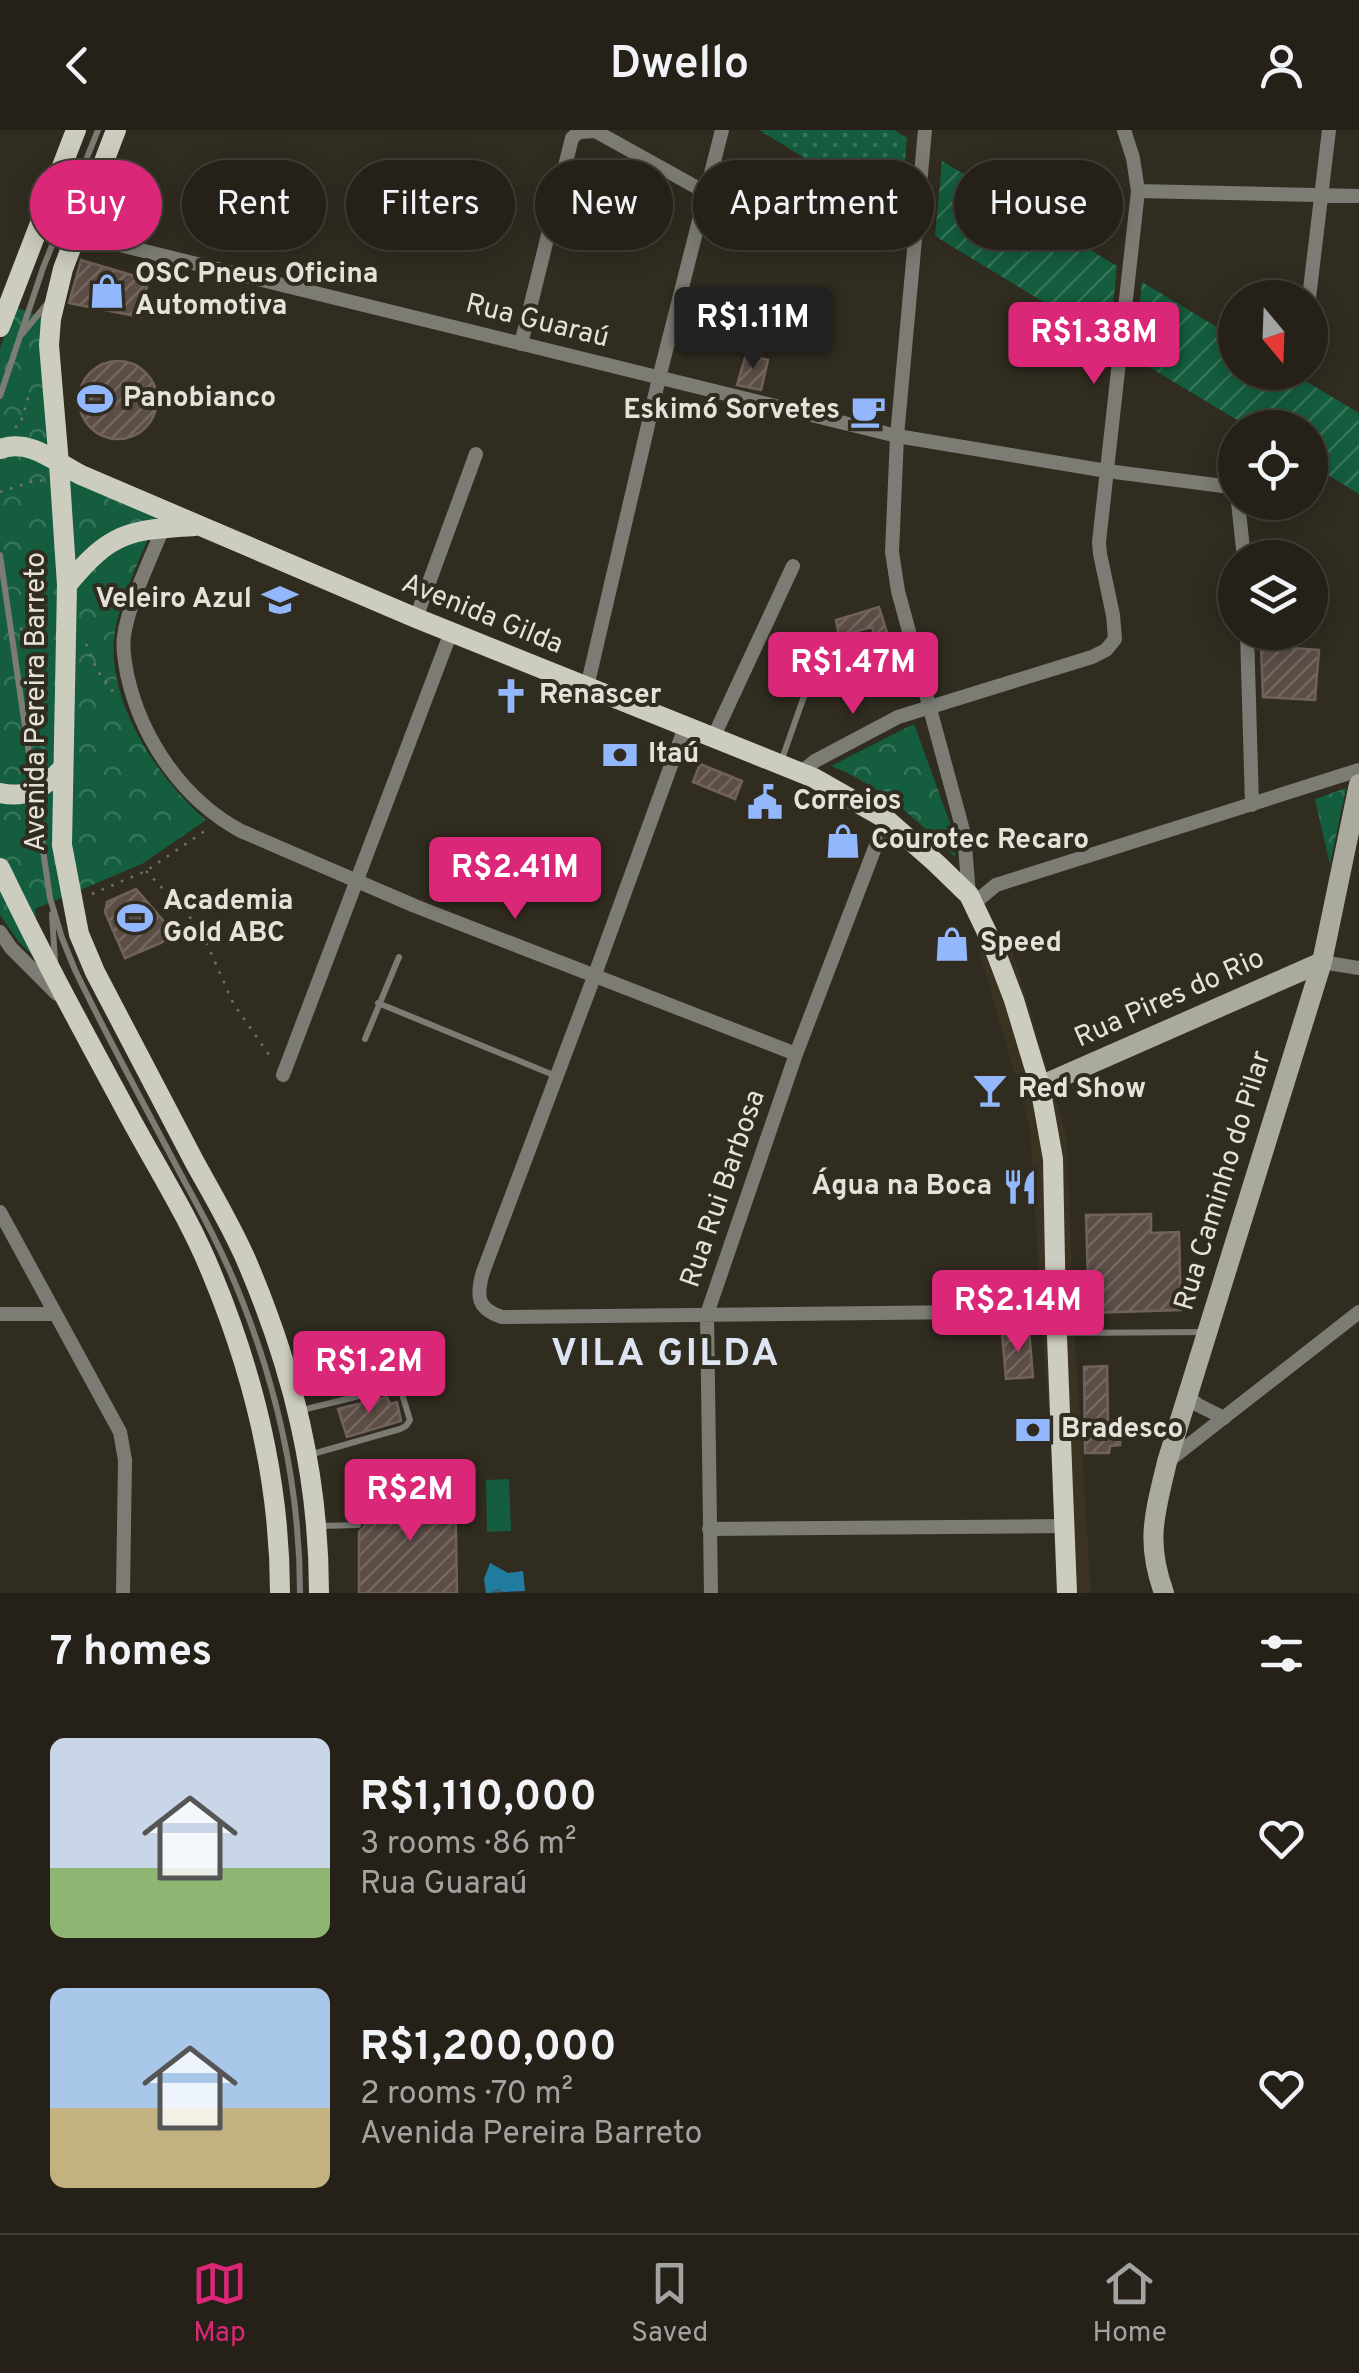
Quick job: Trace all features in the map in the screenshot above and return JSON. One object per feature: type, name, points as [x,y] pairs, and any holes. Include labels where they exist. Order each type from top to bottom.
[{"type":"main road","name":"Avenida Pereira Barreto","points":[[104,160],[116,130]]},
{"type":"main road","points":[[9,333],[73,131]]},
{"type":"main road","name":"Avenida Pereira Barreto","points":[[69,250],[51,320],[49,345],[67,586],[62,845],[72,902],[79,934],[95,972],[245,1258],[271,1324],[298,1411],[325,1526],[319,1593]]},
{"type":"main road","name":"Avenida Gilda","points":[[0,450],[28,447],[60,473],[202,525],[416,618],[814,778],[886,819],[971,899]]},
{"type":"main road","points":[[67,586],[88,560],[120,537],[138,531],[202,525]]},
{"type":"main road","points":[[0,793],[33,792],[48,784],[62,769]]},
{"type":"main road","name":"Rua Caminho do Pilar","points":[[1164,1593],[1152,1550],[1152,1522],[1186,1396],[1322,962],[1359,784]]},
{"type":"main road","name":"Avenida Pereira Barreto","points":[[0,868],[69,1006],[196,1238],[229,1317],[267,1456],[276,1514],[280,1593]]},
{"type":"main road","points":[[971,899],[1014,1000],[1040,1086],[1053,1159],[1067,1593]]},
{"type":"main road","name":"Rua Pires do Rio","points":[[1040,1086],[1322,962]]},
{"type":"street","points":[[714,160],[722,130]]},
{"type":"street","points":[[925,130],[897,436],[892,552],[898,590],[964,834],[971,899],[996,886],[1359,770]]},
{"type":"street","points":[[790,769],[931,706],[1092,657],[1106,650],[1115,639],[1100,554],[1138,191],[1124,130]]},
{"type":"street","points":[[1312,280],[1328,130]]},
{"type":"street","points":[[520,344],[572,138],[579,132],[596,131],[693,185]]},
{"type":"street","points":[[1138,191],[1359,196]]},
{"type":"street","points":[[587,687],[693,241]]},
{"type":"street","name":"Rua Guaraú","points":[[140,250],[897,436],[1218,485]]},
{"type":"street","points":[[416,618],[476,454]]},
{"type":"street","points":[[163,528],[128,618],[124,657],[134,704],[152,740],[173,774],[220,820],[355,880],[796,1054]]},
{"type":"street","points":[[713,738],[793,566]]},
{"type":"street","points":[[283,1075],[451,632]]},
{"type":"street","points":[[1247,650],[1252,805]]},
{"type":"street","points":[[685,727],[479,1286],[479,1300],[488,1312],[502,1317],[1056,1311]]},
{"type":"street","name":"Rua Rui Barbosa","points":[[710,1593],[708,1314],[796,1054],[886,819]]},
{"type":"street","points":[[0,932],[69,1006]]},
{"type":"street","points":[[1322,962],[1359,968]]},
{"type":"street","points":[[0,1212],[115,1420],[124,1446],[123,1593]]},
{"type":"street","points":[[1167,1462],[1359,1312]]},
{"type":"street","points":[[0,1314],[54,1314]]},
{"type":"street","points":[[1186,1396],[1224,1418]]},
{"type":"street","points":[[709,1529],[1065,1526]]},
{"type":"lane","points":[[0,396],[9,333],[43,268],[98,130]]},
{"type":"lane","points":[[9,333],[57,292]]},
{"type":"lane","points":[[0,555],[50,898],[57,982]]},
{"type":"lane","points":[[790,769],[816,662]]},
{"type":"lane","points":[[50,898],[75,970],[205,1220],[244,1304],[286,1452],[300,1593]]},
{"type":"lane","points":[[365,1039],[399,957]]},
{"type":"lane","points":[[378,1003],[557,1076]]},
{"type":"lane","points":[[1056,1333],[1206,1332]]},
{"type":"lane","points":[[298,1411],[396,1387],[401,1391],[410,1420],[400,1429],[308,1455]]},
{"type":"lane","points":[[325,1526],[358,1525]]},
{"type":"path","points":[[10,429],[20,425],[29,395],[52,393]]},
{"type":"path","points":[[0,492],[60,473]]},
{"type":"path","points":[[11,630],[25,628],[26,634],[83,638],[112,692],[126,706],[134,704]]},
{"type":"path","points":[[72,902],[146,871],[220,820]]},
{"type":"path","points":[[146,871],[200,928],[233,1003],[283,1075]]},
{"type":"shaded area","points":[[1007,932],[1067,1137],[1091,1593],[1063,1593],[1030,1127],[977,943]]},
{"type":"green space","points":[[759,130],[894,130],[907,138],[905,160],[808,160]]},
{"type":"green space","points":[[942,161],[954,168],[954,248],[935,236]]},
{"type":"green space","points":[[958,250],[1090,250],[1117,266],[1109,342]]},
{"type":"green space","points":[[1142,282],[1218,328],[1218,390],[1320,390],[1359,413],[1359,494],[1328,475],[1328,410],[1221,410],[1134,358]]},
{"type":"green space","points":[[15,307],[43,318],[52,471],[168,520],[156,520],[125,595],[116,625],[114,663],[128,714],[154,762],[206,820],[142,864],[35,909],[40,963],[0,915],[0,348]]},
{"type":"green space","points":[[914,724],[955,837],[955,857],[897,805],[831,766]]},
{"type":"green space","points":[[1346,788],[1330,865],[1315,799]]},
{"type":"green space","points":[[509,1479],[511,1531],[487,1532],[486,1480]]},
{"type":"water","points":[[490,1563],[508,1573],[523,1571],[525,1591],[486,1593],[484,1579]]},
{"type":"building","name":"OSC Pneus Oficina Automotiva","points":[[81,260],[148,280],[141,317],[69,303]]},
{"type":"building","points":[[746,354],[768,360],[761,390],[737,385]]},
{"type":"building","points":[[118,361],[146,372],[157,400],[146,428],[118,439],[90,428],[79,400],[90,372]]},
{"type":"building","points":[[879,607],[898,668],[874,675],[878,646],[872,627],[839,636],[836,620]]},
{"type":"building","points":[[1261,650],[1319,650],[1315,700],[1263,697]]},
{"type":"building","points":[[700,764],[742,781],[735,799],[693,782]]},
{"type":"building","name":"Academia Gold ABC","points":[[136,889],[167,925],[160,929],[165,940],[125,958],[105,912],[107,902]]},
{"type":"building","points":[[1151,1214],[1151,1233],[1179,1232],[1181,1310],[1089,1313],[1086,1215]]},
{"type":"building","points":[[1029,1330],[1033,1377],[1006,1379],[1002,1333]]},
{"type":"building","points":[[1107,1366],[1108,1421],[1122,1421],[1120,1445],[1110,1446],[1109,1453],[1085,1453],[1084,1367]]},
{"type":"building","points":[[387,1397],[390,1404],[397,1402],[401,1421],[347,1437],[338,1409]]},
{"type":"building","points":[[455,1480],[457,1593],[359,1593],[359,1532],[365,1526],[358,1518],[358,1510]]},
{"type":"place","name":"OSC Pneus Oficina Automotiva","points":[[107,291]]},
{"type":"place","name":"Panobianco","points":[[95,399]]},
{"type":"place","name":"Eskimó Sorvetes","points":[[868,411]]},
{"type":"place","name":"Veleiro Azul","points":[[280,600]]},
{"type":"place","name":"Renascer","points":[[511,696]]},
{"type":"place","name":"Itaú","points":[[620,755]]},
{"type":"place","name":"Correios","points":[[765,802]]},
{"type":"place","name":"Courotec Recaro","points":[[843,841]]},
{"type":"place","name":"Academia Gold ABC","points":[[135,918]]},
{"type":"place","name":"Speed","points":[[952,944]]},
{"type":"place","name":"Red Show","points":[[990,1090]]},
{"type":"place","name":"Água na Boca","points":[[1020,1187]]},
{"type":"place","name":"Bradesco","points":[[1033,1430]]},
{"type":"district","name":"VILA GILDA","points":[[666,1355]]}]
